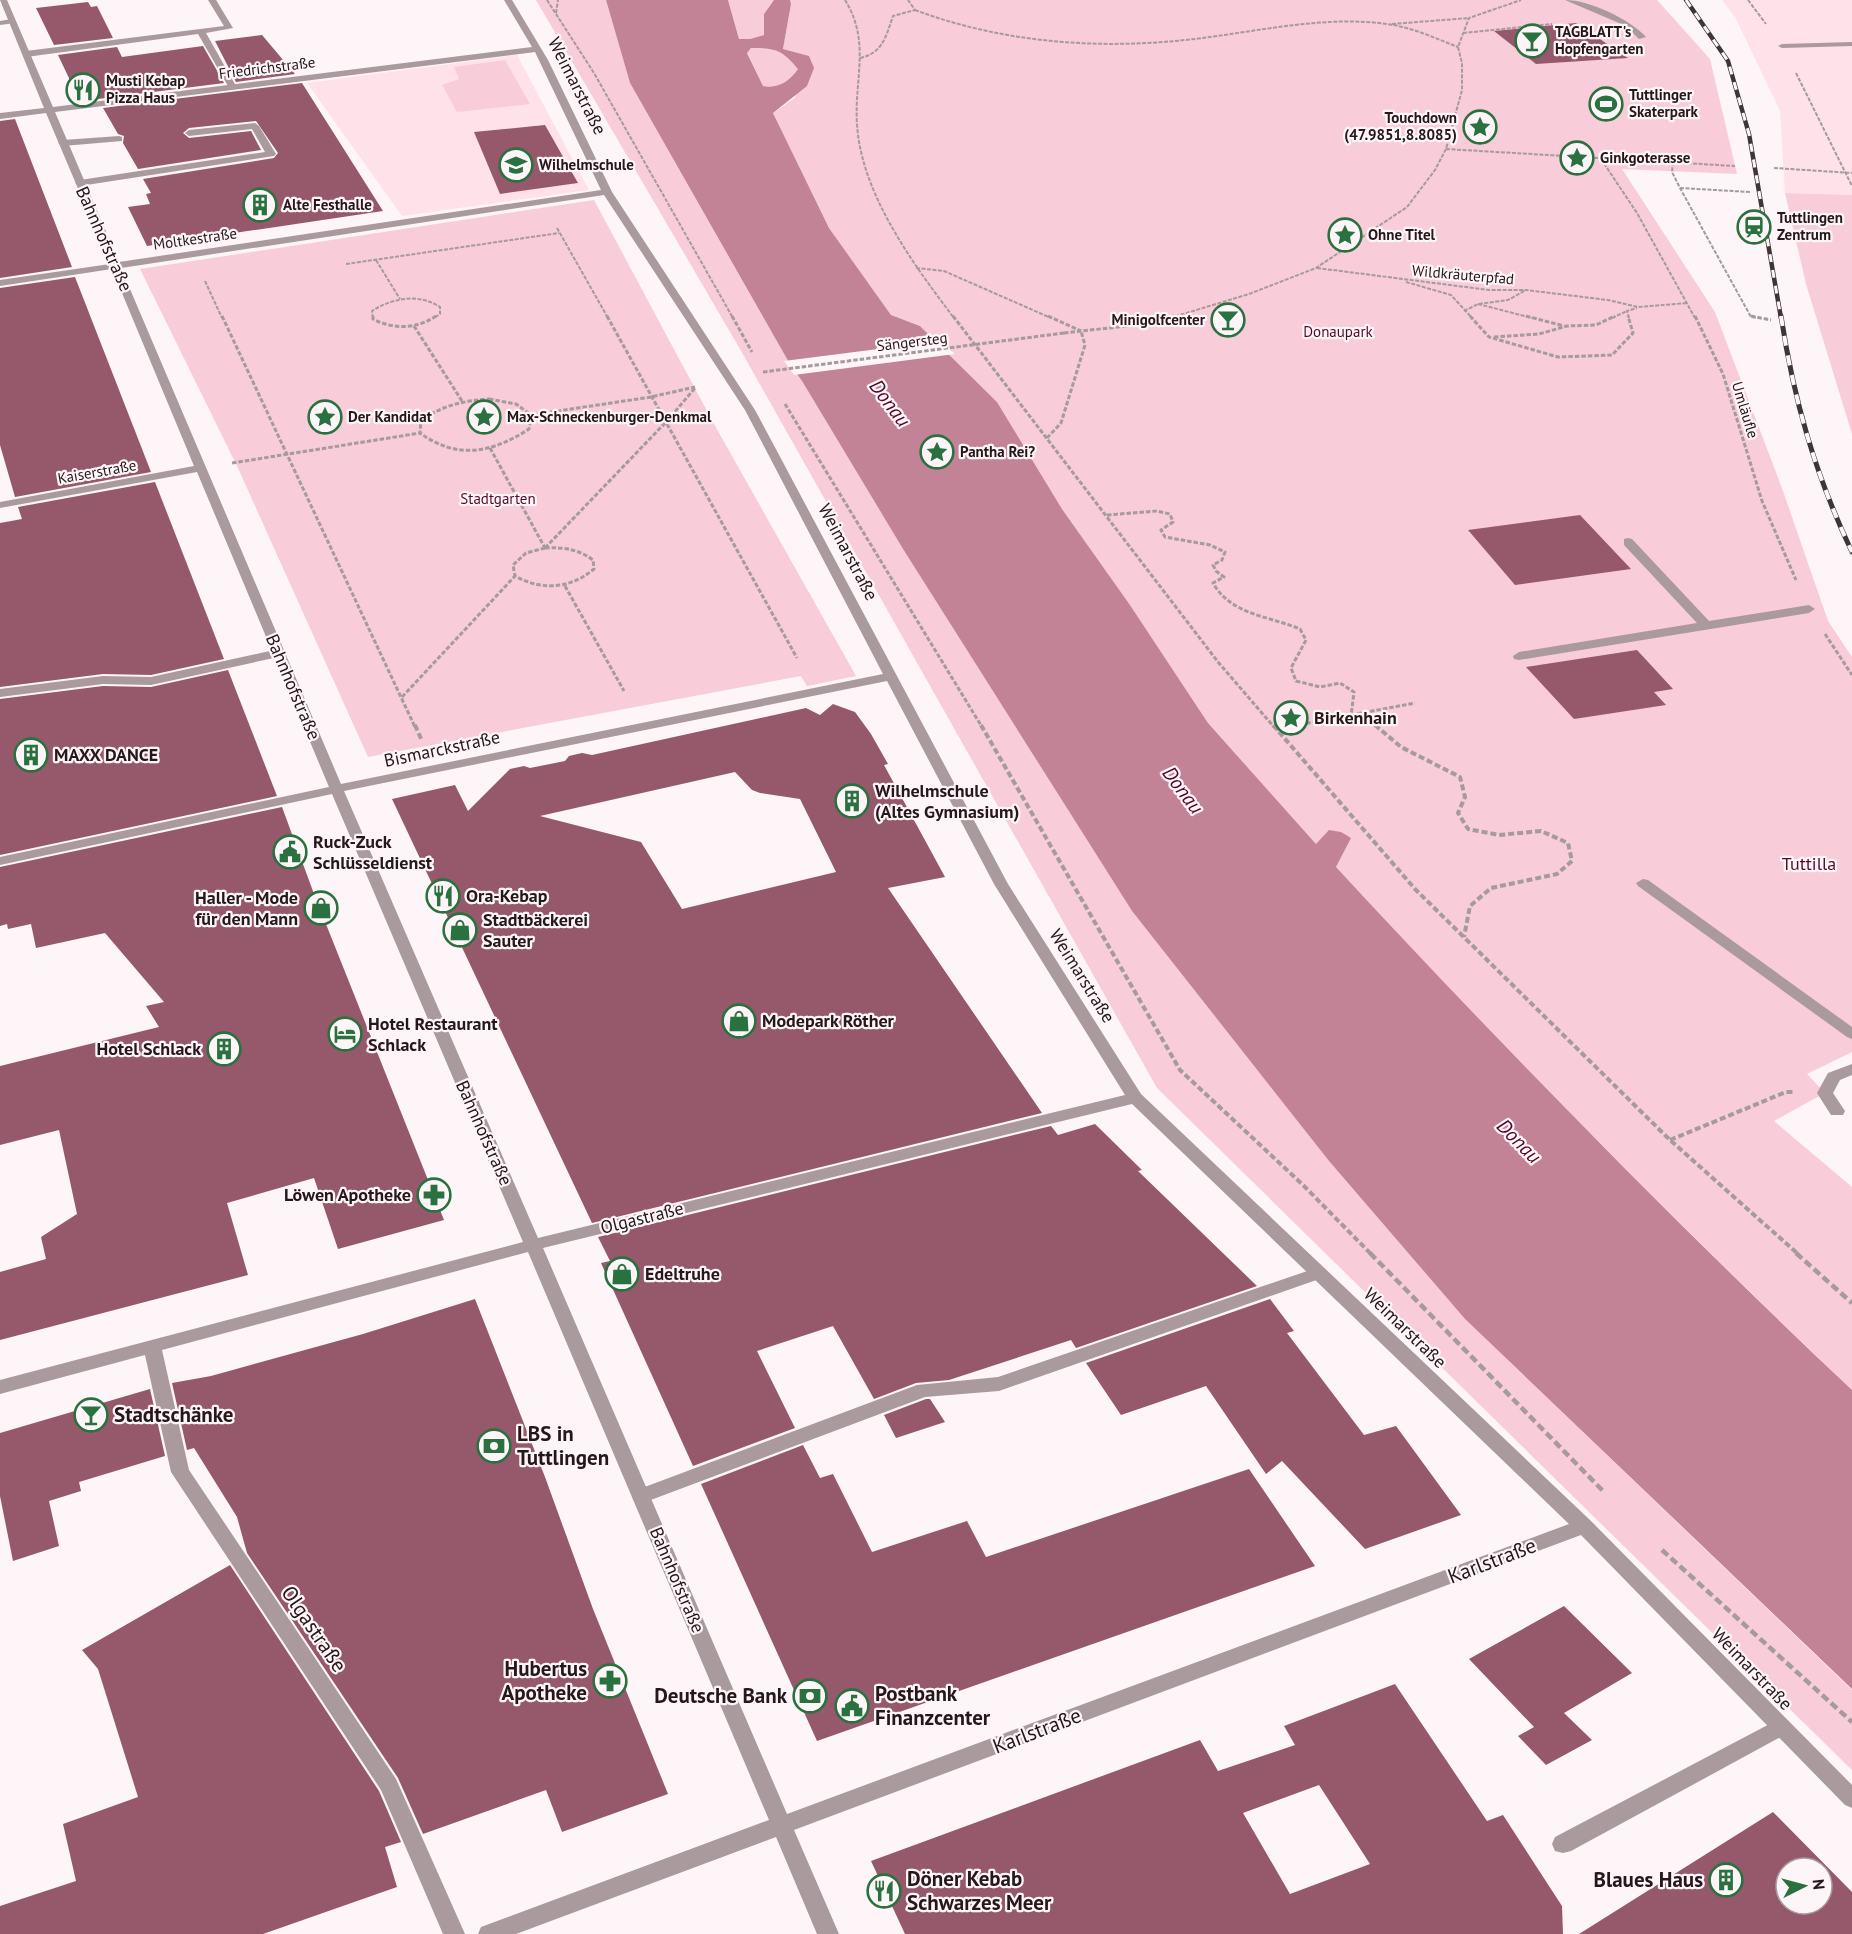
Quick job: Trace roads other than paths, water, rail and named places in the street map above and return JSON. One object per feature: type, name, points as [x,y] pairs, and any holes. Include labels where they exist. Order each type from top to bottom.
[{"type":"street","name":"Bahnhofstraße","points":[[3,0],[336,789],[828,1934]]},
{"type":"street","points":[[26,54],[229,28],[212,0]]},
{"type":"street","name":"Weimarstraße","points":[[508,0],[538,49],[607,192],[750,410],[1001,884],[1135,1098],[1584,1526],[1852,1799]]},
{"type":"street","points":[[1569,0],[1629,24],[1642,38]]},
{"type":"street","points":[[0,22],[12,21]]},
{"type":"street","points":[[201,32],[232,86]]},
{"type":"street","points":[[1782,46],[1852,44]]},
{"type":"street","name":"Friedrichstraße","points":[[0,116],[538,49]]},
{"type":"street","points":[[80,183],[271,154],[255,126],[189,133]]},
{"type":"street","points":[[63,143],[119,139]]},
{"type":"street","name":"Moltkestraße","points":[[0,283],[607,192]]},
{"type":"street","name":"Kaiserstraße","points":[[0,505],[200,468]]},
{"type":"street","points":[[1628,542],[1705,624]]},
{"type":"street","points":[[1519,656],[1705,624],[1809,609]]},
{"type":"street","points":[[0,693],[103,680],[151,681],[279,653]]},
{"type":"street","name":"Bismarckstraße","points":[[0,861],[435,768],[891,676]]},
{"type":"street","points":[[1643,883],[1852,1034]]},
{"type":"street","points":[[1837,1112],[1825,1093],[1834,1077],[1852,1069]]},
{"type":"street","name":"Olgastraße","points":[[0,1387],[533,1245],[1135,1098]]},
{"type":"street","points":[[641,1496],[923,1390],[999,1384],[1319,1274]]},
{"type":"street","name":"Olgastraße","points":[[153,1347],[180,1472],[389,1785],[454,1934]]},
{"type":"street","name":"Karlstraße","points":[[489,1934],[1584,1526]]},
{"type":"street","points":[[1563,1844],[1781,1727]]},
{"type":"water","name":"Donau","points":[[606,0],[728,0],[739,39],[750,39],[764,35],[764,14],[774,0],[790,0],[783,49],[809,56],[814,68],[807,86],[773,113],[829,228],[891,315],[920,326],[997,402],[1062,509],[1130,605],[1208,723],[1316,844],[1329,830],[1341,832],[1351,838],[1336,867],[1589,1133],[1852,1390],[1852,1689],[1465,1319],[1329,1161],[1132,911],[903,549],[791,366],[630,83]],"holes":[[[751,48],[778,51],[798,69],[783,83],[763,86],[747,53]]]},
{"type":"railway","points":[[1686,0],[1728,61],[1749,134],[1781,318]]},
{"type":"railway","points":[[1781,316],[1792,378],[1807,437],[1827,494],[1852,552]]},
{"type":"place","name":"TAGBLATT's Hopfengarten","points":[[1532,41]]},
{"type":"place","name":"Musti Kebap Pizza Haus","points":[[83,90]]},
{"type":"place","name":"Tuttlinger Skaterpark","points":[[1606,104]]},
{"type":"place","name":"Touchdown (47.9851,8.8085)","points":[[1480,127]]},
{"type":"place","name":"Ginkgoterasse","points":[[1577,158]]},
{"type":"place","name":"Wilhelmschule","points":[[516,165]]},
{"type":"place","name":"Alte Festhalle","points":[[260,205]]},
{"type":"place","name":"Tuttlingen Zentrum","points":[[1754,227]]},
{"type":"place","name":"Ohne Titel","points":[[1345,235]]},
{"type":"place","name":"Minigolfcenter","points":[[1228,320]]},
{"type":"place","name":"Der Kandidat","points":[[325,417]]},
{"type":"place","name":"Max-Schneckenburger-Denkmal","points":[[484,417]]},
{"type":"place","name":"Pantha Rei?","points":[[937,452]]},
{"type":"place","name":"Birkenhain","points":[[1291,718]]},
{"type":"place","name":"MAXX DANCE","points":[[31,755]]},
{"type":"place","name":"Wilhelmschule (Altes Gymnasium)","points":[[852,801]]},
{"type":"place","name":"Ruck-Zuck Schlüsseldienst","points":[[290,852]]},
{"type":"place","name":"Ora-Kebap","points":[[443,896]]},
{"type":"place","name":"Haller - Mode für den Mann","points":[[321,908]]},
{"type":"place","name":"Stadtbäckerei Sauter","points":[[460,930]]},
{"type":"place","name":"Modepark Röther","points":[[739,1021]]},
{"type":"place","name":"Hotel Restaurant Schlack","points":[[345,1034]]},
{"type":"place","name":"Hotel Schlack","points":[[224,1049]]},
{"type":"place","name":"Löwen Apotheke","points":[[434,1195]]},
{"type":"place","name":"Edeltruhe","points":[[622,1274]]},
{"type":"place","name":"Stadtschänke","points":[[91,1415]]},
{"type":"place","name":"LBS in Tuttlingen","points":[[494,1446]]},
{"type":"place","name":"Hubertus Apotheke","points":[[610,1681]]},
{"type":"place","name":"Deutsche Bank","points":[[810,1696]]},
{"type":"place","name":"Postbank Finanzcenter","points":[[852,1706]]},
{"type":"place","name":"Blaues Haus","points":[[1726,1880]]},
{"type":"place","name":"Döner Kebab Schwarzes Meer","points":[[884,1891]]},
{"type":"park label","name":"Donaupark","points":[[1338,332]]},
{"type":"park label","name":"Stadtgarten","points":[[498,499]]},
{"type":"park label","name":"Tuttilla","points":[[1809,864]]}]
